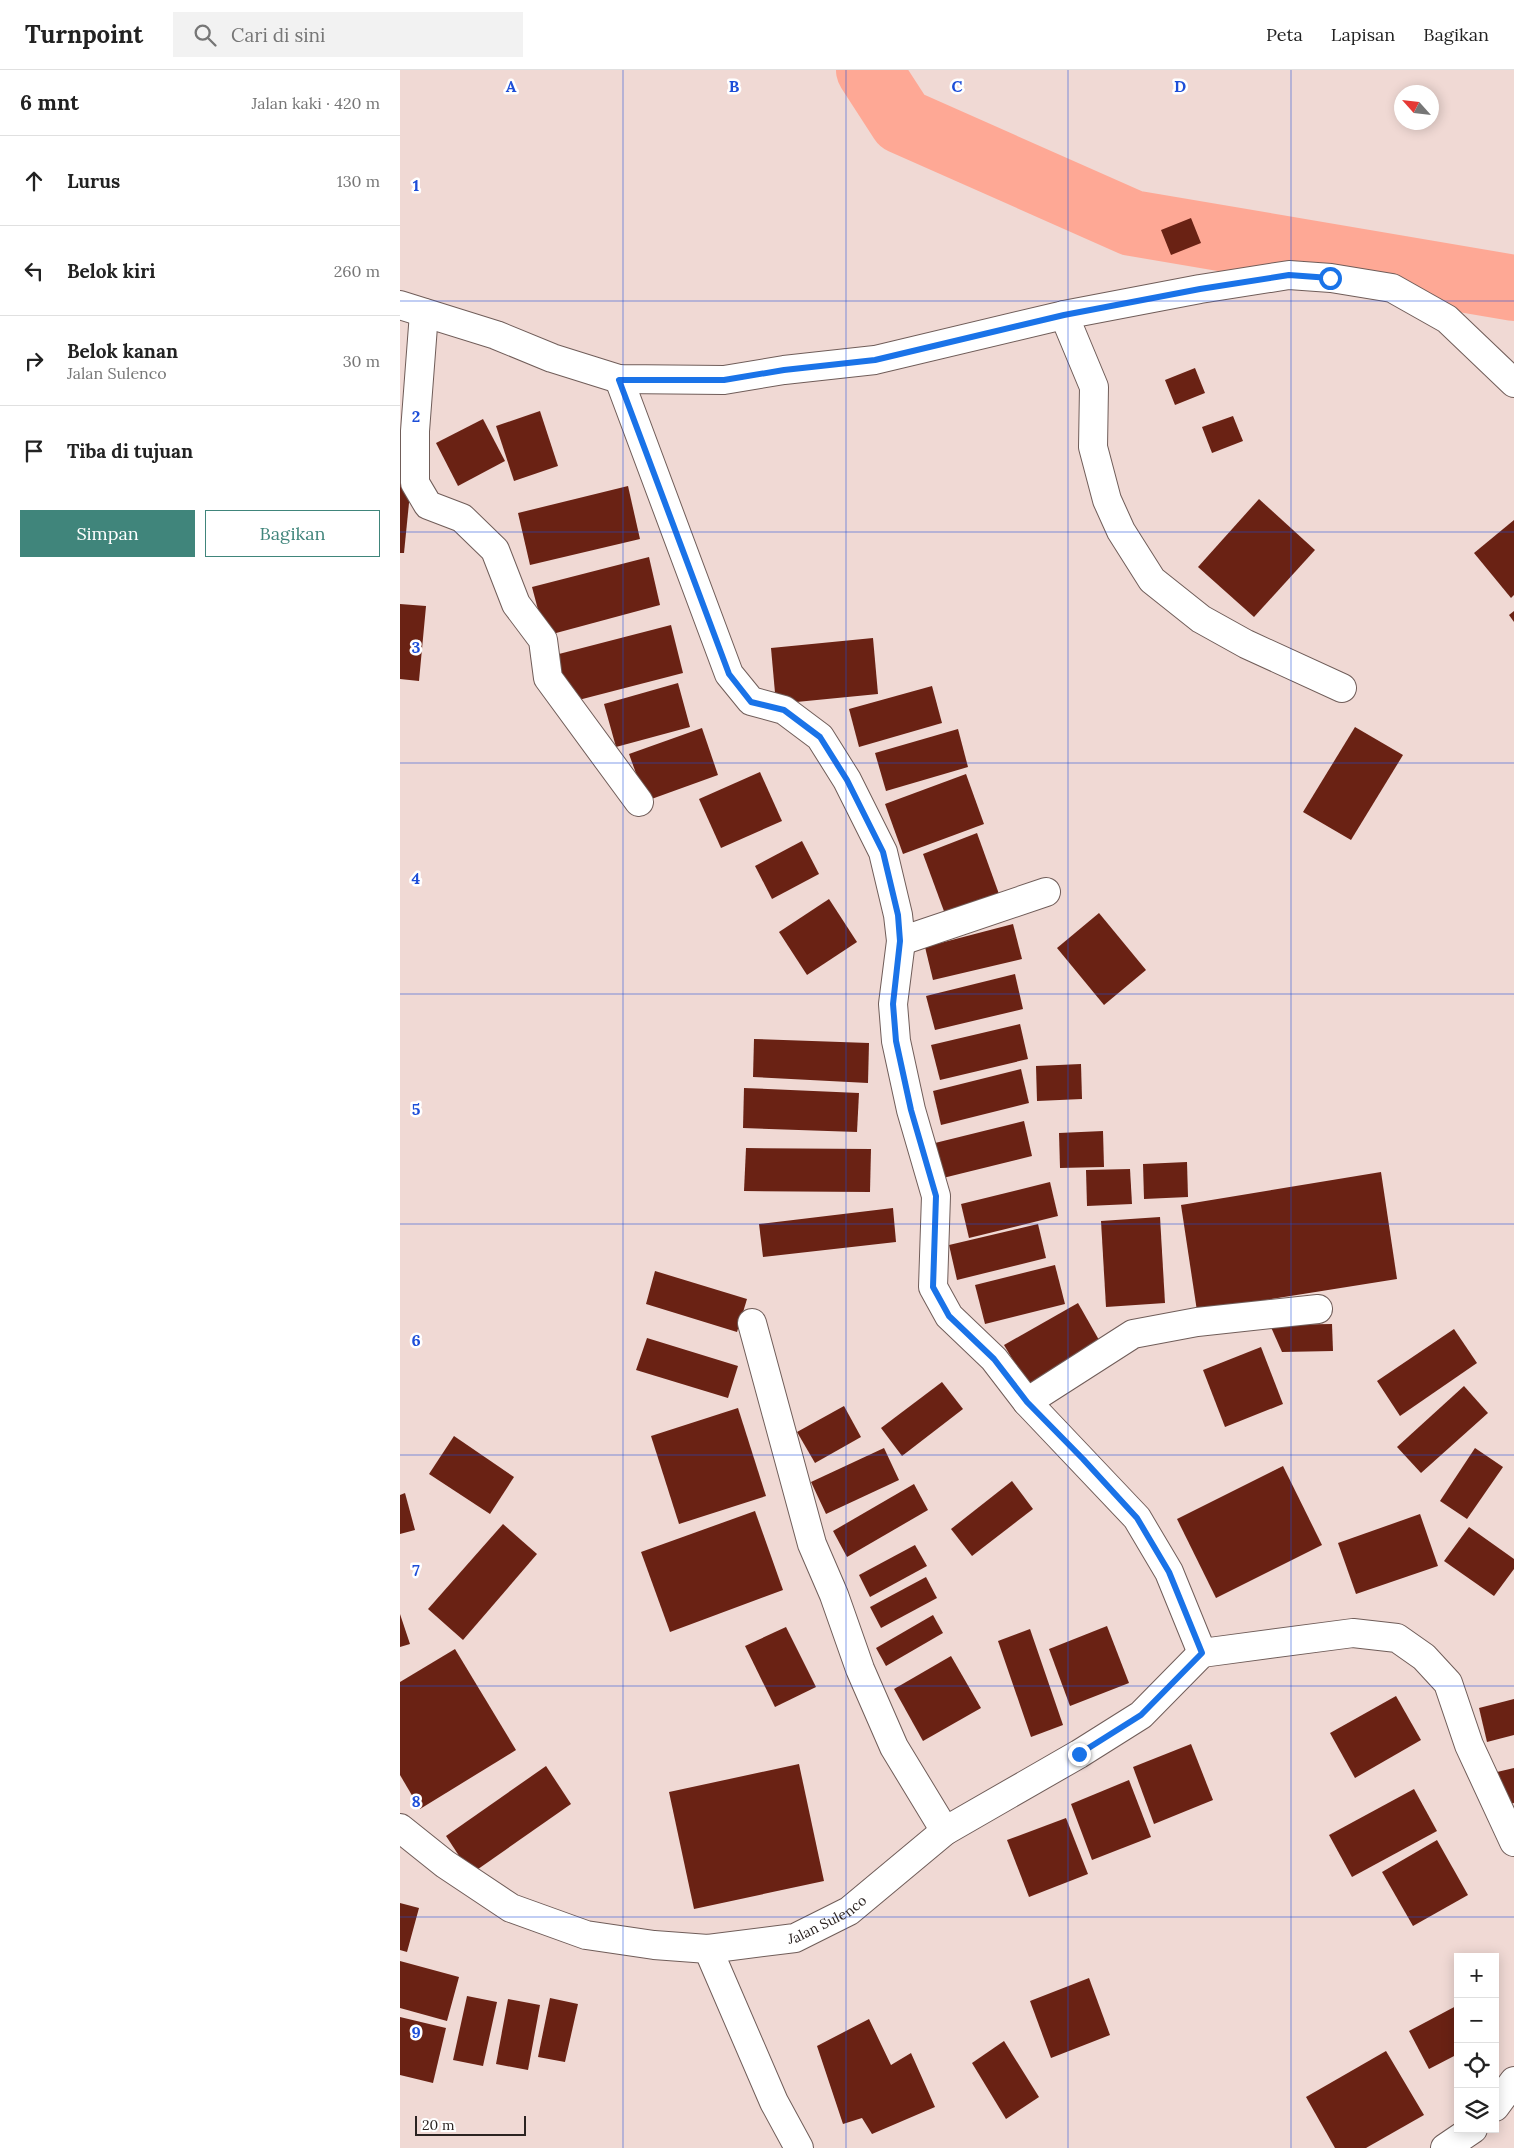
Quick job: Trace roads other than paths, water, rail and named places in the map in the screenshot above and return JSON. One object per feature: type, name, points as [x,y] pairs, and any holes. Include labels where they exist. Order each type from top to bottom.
[{"type":"street","points":[[639,802],[548,678],[543,640],[516,604],[495,550],[462,518],[428,505],[415,483],[412,309],[496,335],[552,358],[619,380],[724,380],[784,370],[875,360],[1064,315],[1200,289],[1289,275],[1330,278],[1392,288],[1448,319],[1514,383]]},
{"type":"street","points":[[1064,315],[1094,387],[1093,447],[1107,500],[1121,532],[1152,580],[1201,619],[1246,644],[1342,688]]},
{"type":"street","points":[[619,380],[729,674],[751,702],[784,710],[820,737],[847,780],[883,852],[898,915],[900,941],[893,1004],[896,1041],[911,1110],[936,1196],[933,1287],[949,1316],[994,1359],[1027,1402],[1137,1518],[1169,1572],[1202,1653],[1353,1633],[1397,1638],[1424,1657],[1448,1683],[1469,1745],[1514,1842]]},
{"type":"street","points":[[900,941],[1046,892]]},
{"type":"street","points":[[1027,1402],[1134,1334],[1197,1322],[1318,1309]]},
{"type":"street","points":[[752,1324],[812,1544],[834,1595],[860,1669],[894,1747],[946,1831]]},
{"type":"street","name":"Jalan Sulenco","points":[[400,1828],[445,1864],[511,1908],[586,1935],[654,1945],[708,1949],[795,1938],[850,1911],[946,1831],[1079,1754],[1141,1715],[1202,1653]]},
{"type":"street","points":[[708,1949],[774,2102],[799,2148]]},
{"type":"street","points":[[1499,2102],[1514,2081]]},
{"type":"street","points":[[1445,2148],[1467,2133]]},
{"type":"waterway","points":[[869,70],[902,121],[1132,223],[1514,288]]}]
